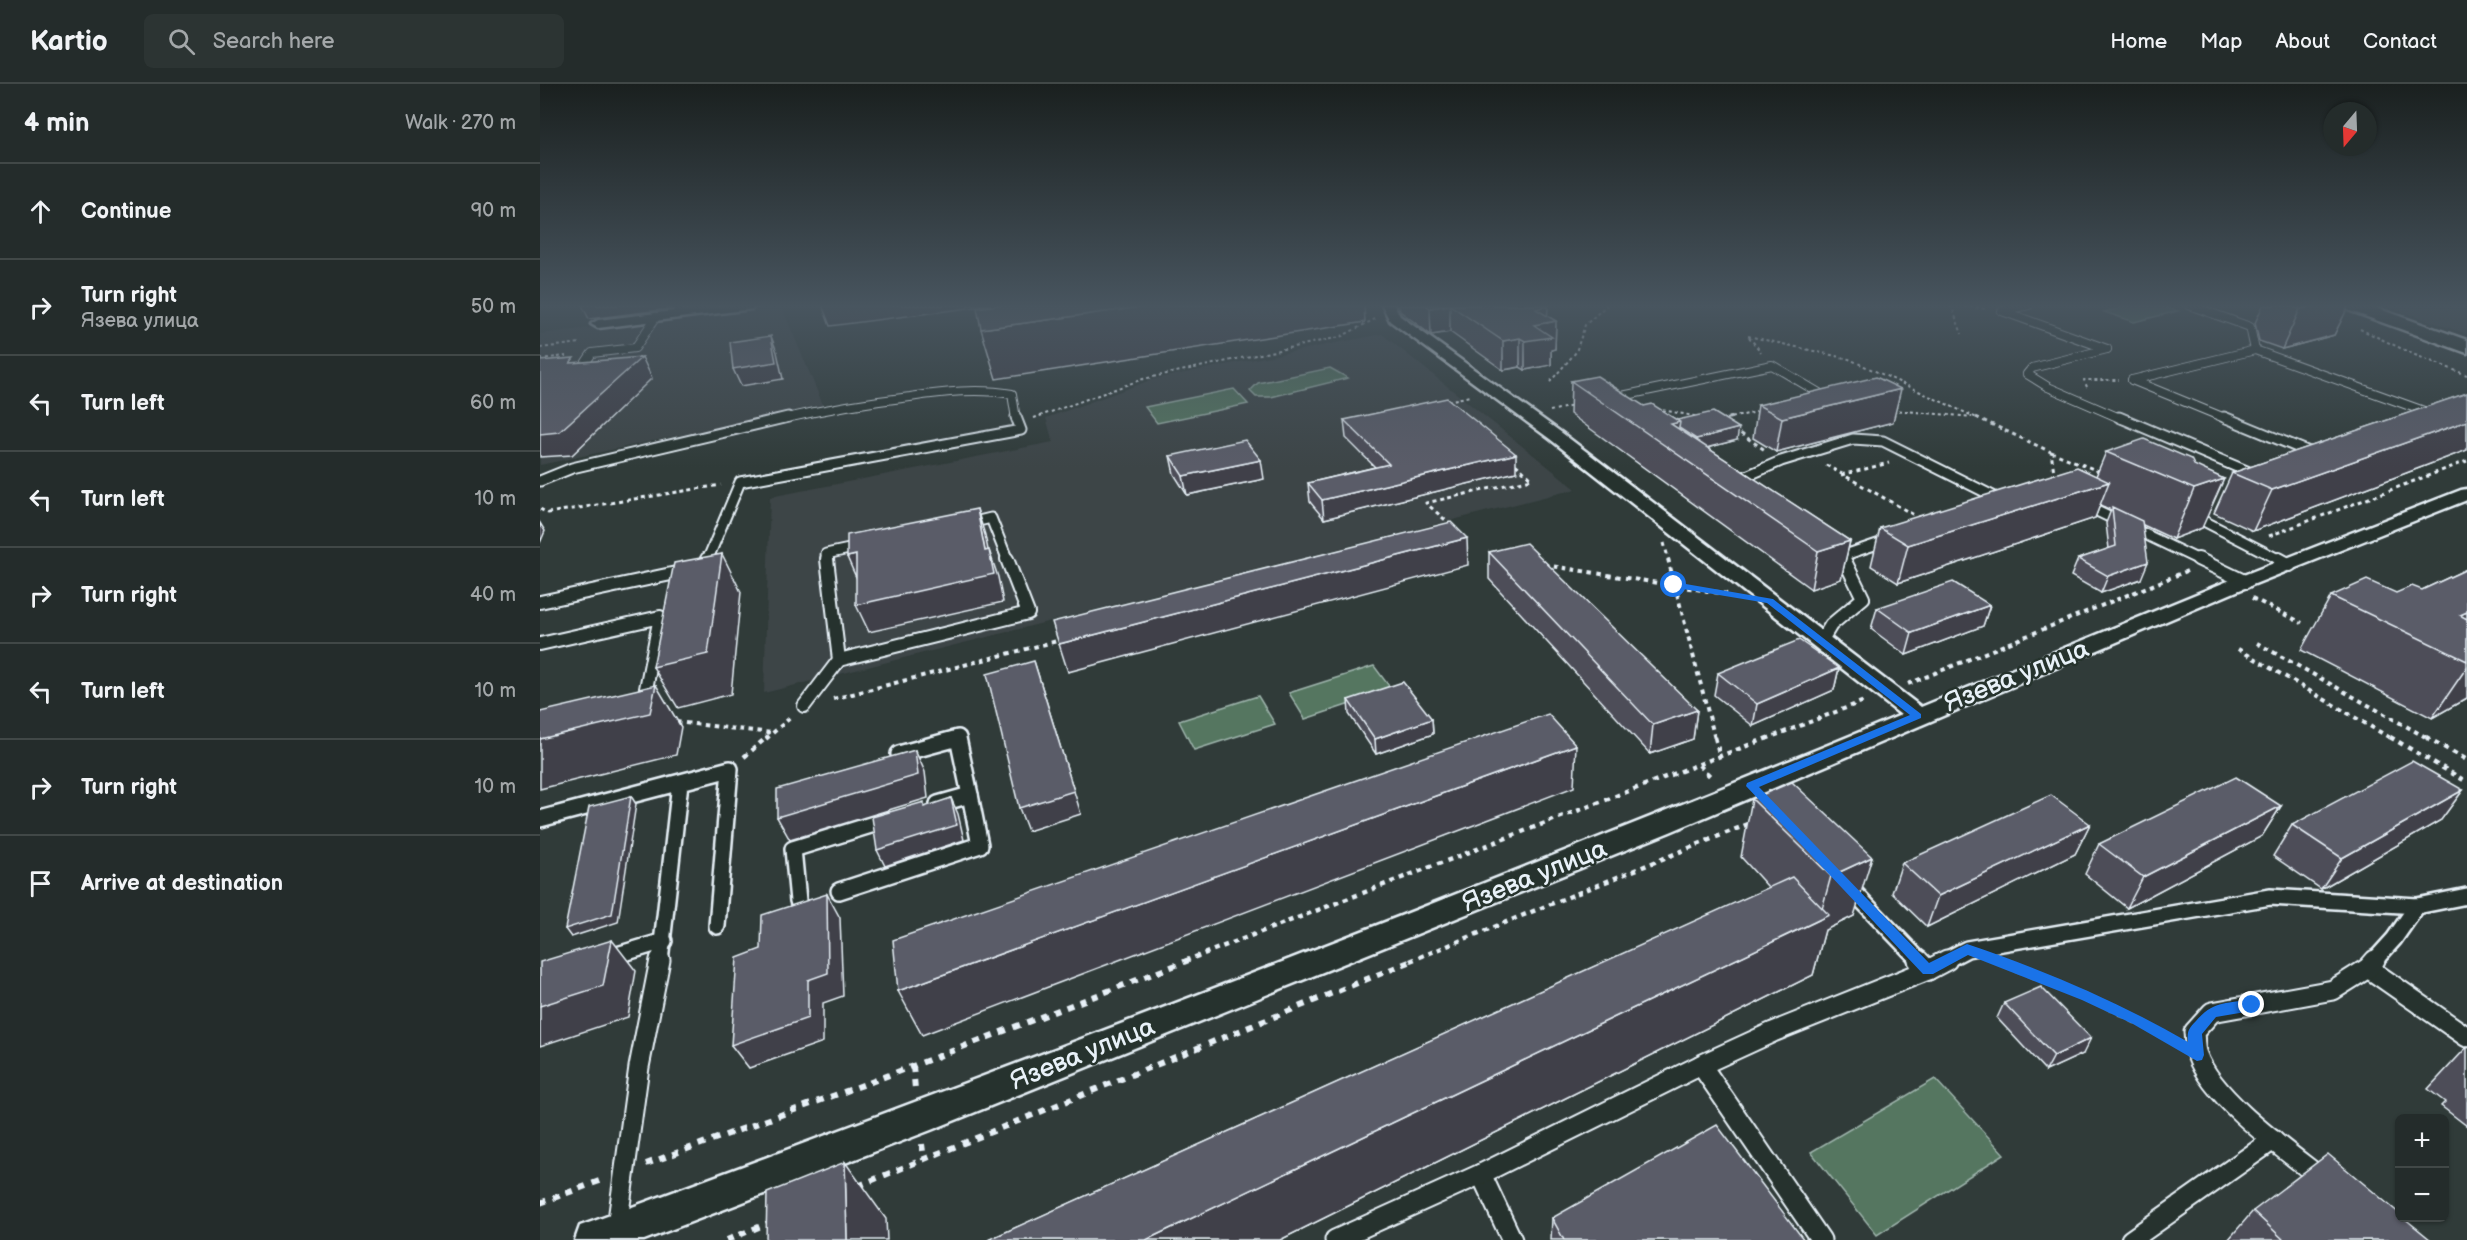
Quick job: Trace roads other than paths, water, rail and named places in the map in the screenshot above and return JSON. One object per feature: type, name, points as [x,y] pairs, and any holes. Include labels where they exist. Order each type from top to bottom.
[{"type":"street","points":[[1451,359],[1556,436],[1918,716]]},
{"type":"street","name":"Язева улица","points":[[606,1235],[941,1109],[1660,825],[1758,792],[1918,716],[2246,582],[2467,495]]},
{"type":"lane","points":[[561,371],[582,368],[588,359]]},
{"type":"lane","points":[[2068,359],[2032,368],[2027,374],[2048,387],[2260,477]]},
{"type":"lane","points":[[2218,359],[2132,380],[2314,454]]},
{"type":"lane","points":[[2280,359],[2440,416],[2417,423]]},
{"type":"lane","points":[[1614,406],[1604,400],[1772,365],[1839,405]]},
{"type":"lane","points":[[540,481],[572,468],[841,405],[909,395],[996,391],[1012,394],[1017,424],[1021,430],[740,482],[704,567],[540,602]]},
{"type":"lane","points":[[1731,483],[1781,461],[1853,438],[1868,439],[1883,441],[2014,502],[1987,510]]},
{"type":"lane","points":[[2303,459],[2325,451]]},
{"type":"lane","points":[[2250,480],[2271,472]]},
{"type":"lane","points":[[1721,476],[1740,489]]},
{"type":"lane","points":[[2057,492],[2204,564],[2246,582]]},
{"type":"lane","points":[[2177,507],[2290,565]]},
{"type":"lane","points":[[804,706],[839,660],[1028,613],[991,519],[958,526]]},
{"type":"lane","points":[[1842,556],[1903,536]]},
{"type":"lane","points":[[839,660],[826,554],[870,544]]},
{"type":"lane","points":[[1822,640],[1831,625],[1863,598],[1842,556],[1823,544]]},
{"type":"lane","points":[[540,644],[660,617],[640,718]]},
{"type":"lane","points":[[839,891],[980,845],[958,738],[889,757]]},
{"type":"lane","points":[[540,819],[730,769],[717,926]]},
{"type":"lane","points":[[606,1235],[624,1172],[639,1067],[663,941],[680,783]]},
{"type":"lane","points":[[926,808],[970,795]]},
{"type":"lane","points":[[798,901],[793,849],[904,815]]},
{"type":"lane","points":[[1840,878],[1928,970]]},
{"type":"lane","points":[[1335,1240],[1481,1174],[1701,1065],[1773,1032],[1928,970],[1967,949],[2270,897],[2417,906],[2467,896]]},
{"type":"lane","points":[[2336,1190],[2273,1140],[2214,1081],[2197,1055],[2194,1032],[2212,1012],[2333,990],[2368,968],[2394,939],[2417,906]]},
{"type":"lane","points":[[596,962],[663,941]]},
{"type":"lane","points":[[2368,968],[2467,1037]]},
{"type":"lane","points":[[1701,1065],[1821,1240]]},
{"type":"lane","points":[[2132,1240],[2273,1140]]},
{"type":"lane","points":[[1481,1174],[1512,1240]]}]
